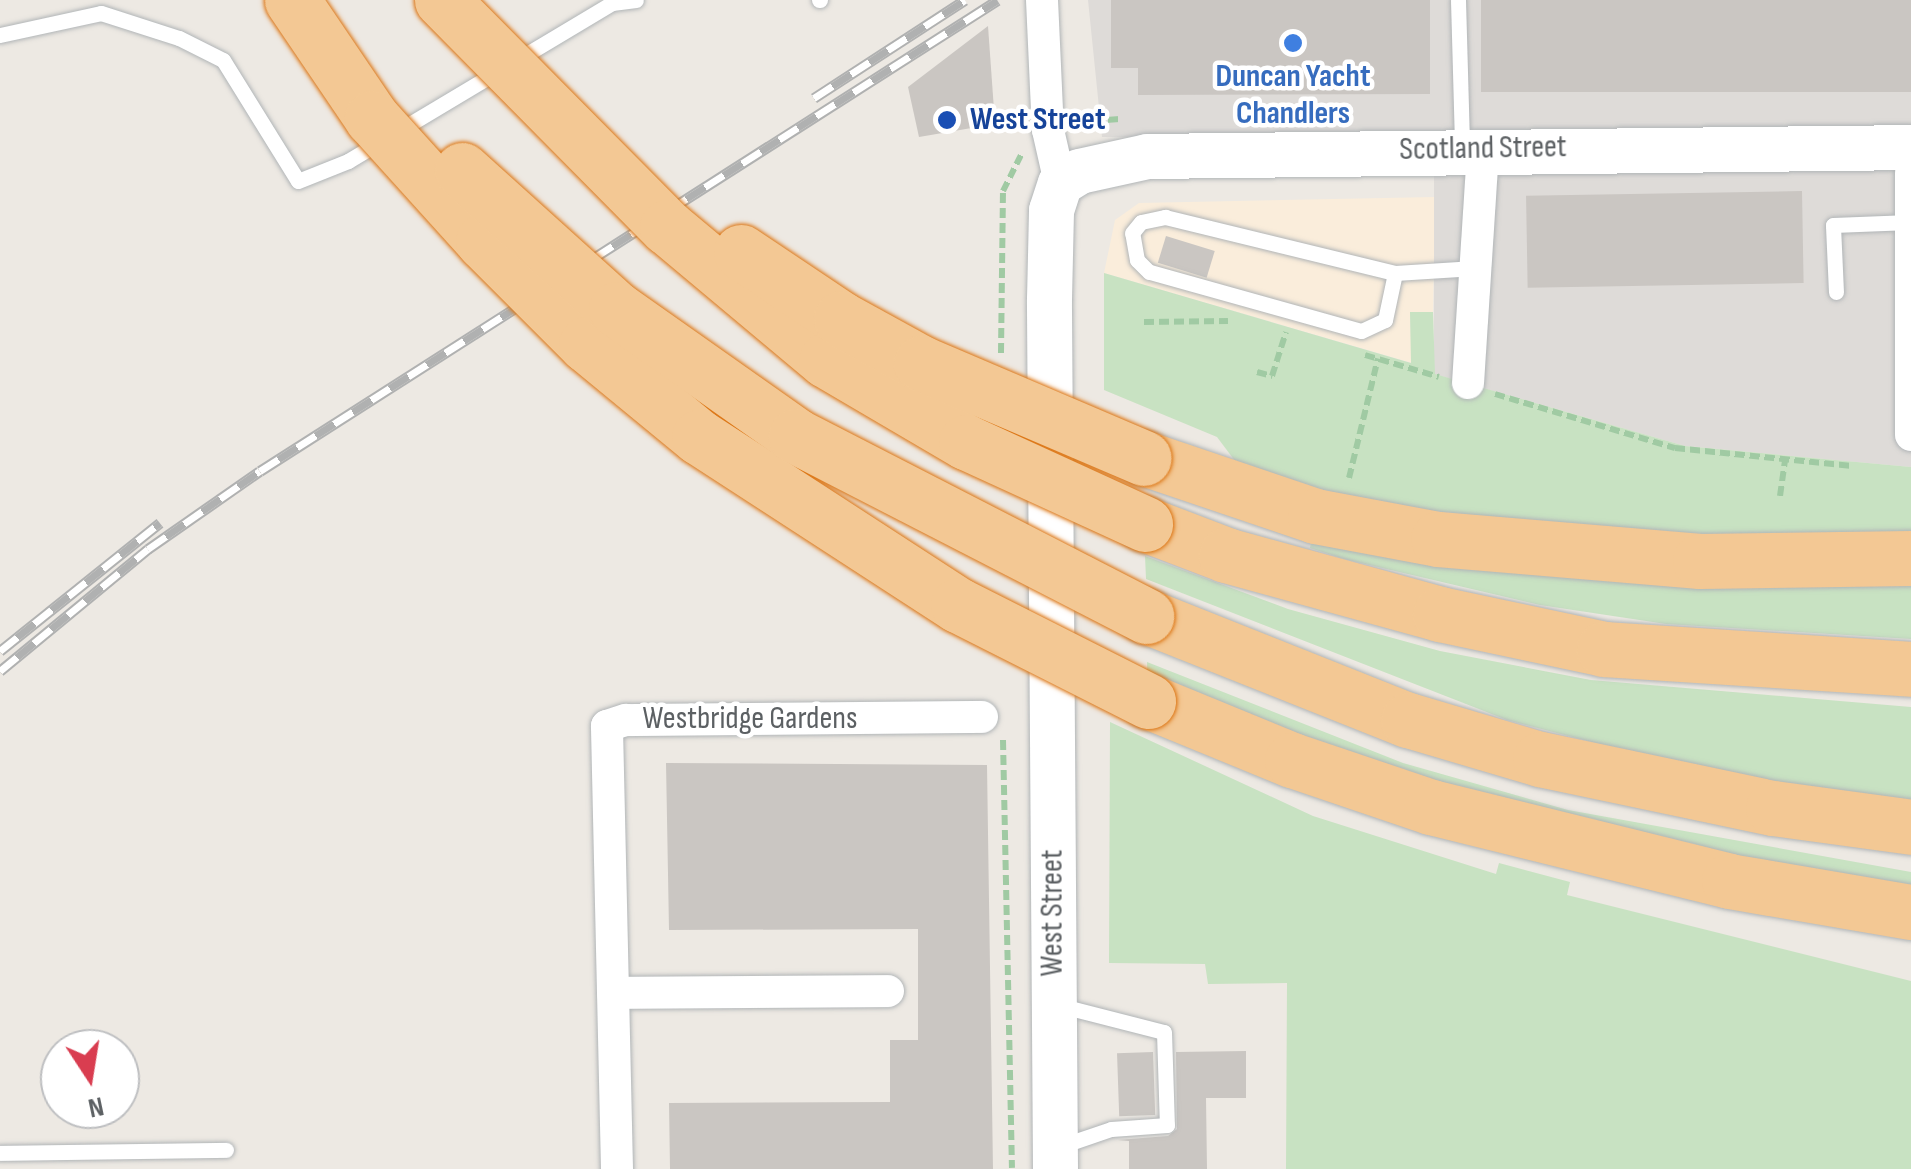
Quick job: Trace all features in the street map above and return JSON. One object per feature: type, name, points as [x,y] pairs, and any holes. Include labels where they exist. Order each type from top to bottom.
[{"type":"highway","points":[[296,0],[468,176],[616,308],[796,436],[1146,616],[1357,702],[1540,759],[1738,802],[1911,827]]},
{"type":"highway","points":[[296,0],[372,118],[483,241],[586,344],[698,437],[958,604],[1148,701],[1292,760],[1431,807],[1709,876],[1911,912]]},
{"type":"highway","points":[[442,0],[753,305],[826,360],[966,442],[1145,524],[1226,554],[1440,614],[1604,649],[1911,669]]},
{"type":"highway","points":[[576,134],[840,319],[920,362],[1144,458],[1316,516],[1438,539],[1700,562],[1911,558]]},
{"type":"street","name":"West Street","points":[[1042,0],[1048,130],[1060,183],[1051,210],[1049,299],[1055,1159]]},
{"type":"street","name":"Scotland Street","points":[[1060,183],[1079,171],[1147,156],[1473,148],[1911,147]]},
{"type":"street","points":[[1468,383],[1475,268],[1473,148]]},
{"type":"street","points":[[1911,173],[1911,435]]},
{"type":"street","name":"Westbridge Gardens","points":[[617,1169],[607,726],[626,720],[992,726]]},
{"type":"street","points":[[613,993],[888,991]]},
{"type":"lane","points":[[0,35],[101,12],[179,38],[223,60],[298,181],[348,161],[612,4],[636,0]]},
{"type":"lane","points":[[1458,0],[1473,148]]},
{"type":"lane","points":[[1395,274],[1385,320],[1361,331],[1149,272],[1133,248],[1132,233],[1140,222],[1165,216],[1395,274],[1475,268]]},
{"type":"lane","points":[[1836,292],[1833,225],[1910,222]]},
{"type":"lane","points":[[1054,1005],[1164,1032],[1168,1124],[1111,1130],[1055,1159]]},
{"type":"lane","points":[[0,1153],[226,1150]]},
{"type":"path","points":[[1000,360],[1003,191],[1021,154],[1048,130],[1082,120],[1135,120]]},
{"type":"path","points":[[1256,372],[1272,376],[1286,330]]},
{"type":"path","points":[[1348,478],[1378,358]]},
{"type":"path","points":[[1780,496],[1785,459]]},
{"type":"path","points":[[992,726],[1012,1169]]},
{"type":"shaded area","points":[[1088,0],[1911,0],[1911,467],[1685,446],[1434,374],[1434,139],[1102,137]]},
{"type":"shaded area","points":[[1435,197],[1433,312],[1410,313],[1412,363],[1104,273],[1115,220],[1139,203]]},
{"type":"green space","points":[[1104,273],[1411,363],[1410,312],[1433,312],[1435,374],[1685,446],[1911,467],[1911,535],[1682,538],[1387,506],[1241,469],[1217,437],[1104,390]]},
{"type":"green space","points":[[1312,537],[1911,579],[1911,639],[1666,624],[1540,605],[1344,559],[1310,548]]},
{"type":"green space","points":[[1145,556],[1288,609],[1440,651],[1591,680],[1911,707],[1911,805],[1685,766],[1507,720],[1146,579]]},
{"type":"green space","points":[[1147,662],[1403,763],[1568,810],[1911,872],[1911,893],[1585,830],[1148,689]]},
{"type":"green space","points":[[1110,722],[1313,816],[1496,874],[1499,863],[1570,882],[1567,895],[1911,981],[1911,1169],[1286,1169],[1287,983],[1208,984],[1205,964],[1109,963]]},
{"type":"building","points":[[1111,0],[1430,0],[1430,94],[1138,95],[1138,68],[1111,68]]},
{"type":"building","points":[[1481,0],[1911,0],[1911,92],[1481,92]]},
{"type":"building","points":[[988,26],[995,124],[919,137],[908,87]]},
{"type":"building","points":[[1802,191],[1804,283],[1528,288],[1526,196]]},
{"type":"building","points":[[1166,236],[1215,251],[1207,278],[1158,263]]},
{"type":"building","points":[[666,763],[987,765],[993,1169],[670,1169],[669,1103],[890,1102],[890,1040],[918,1040],[918,929],[669,930]]},
{"type":"building","points":[[1246,1051],[1246,1098],[1206,1098],[1207,1169],[1129,1169],[1129,1141],[1118,1140],[1168,1136],[1177,1129],[1176,1052]]},
{"type":"building","points":[[1153,1052],[1155,1115],[1119,1116],[1117,1053]]},
{"type":"railway","points":[[814,98],[965,0]]},
{"type":"railway","points":[[0,671],[148,549],[260,471],[998,0]]},
{"type":"railway","points":[[0,651],[160,523]]},
{"type":"place","name":"Duncan Yacht Chandlers","points":[[1293,43]]},
{"type":"place","name":"West Street","points":[[947,120]]}]
